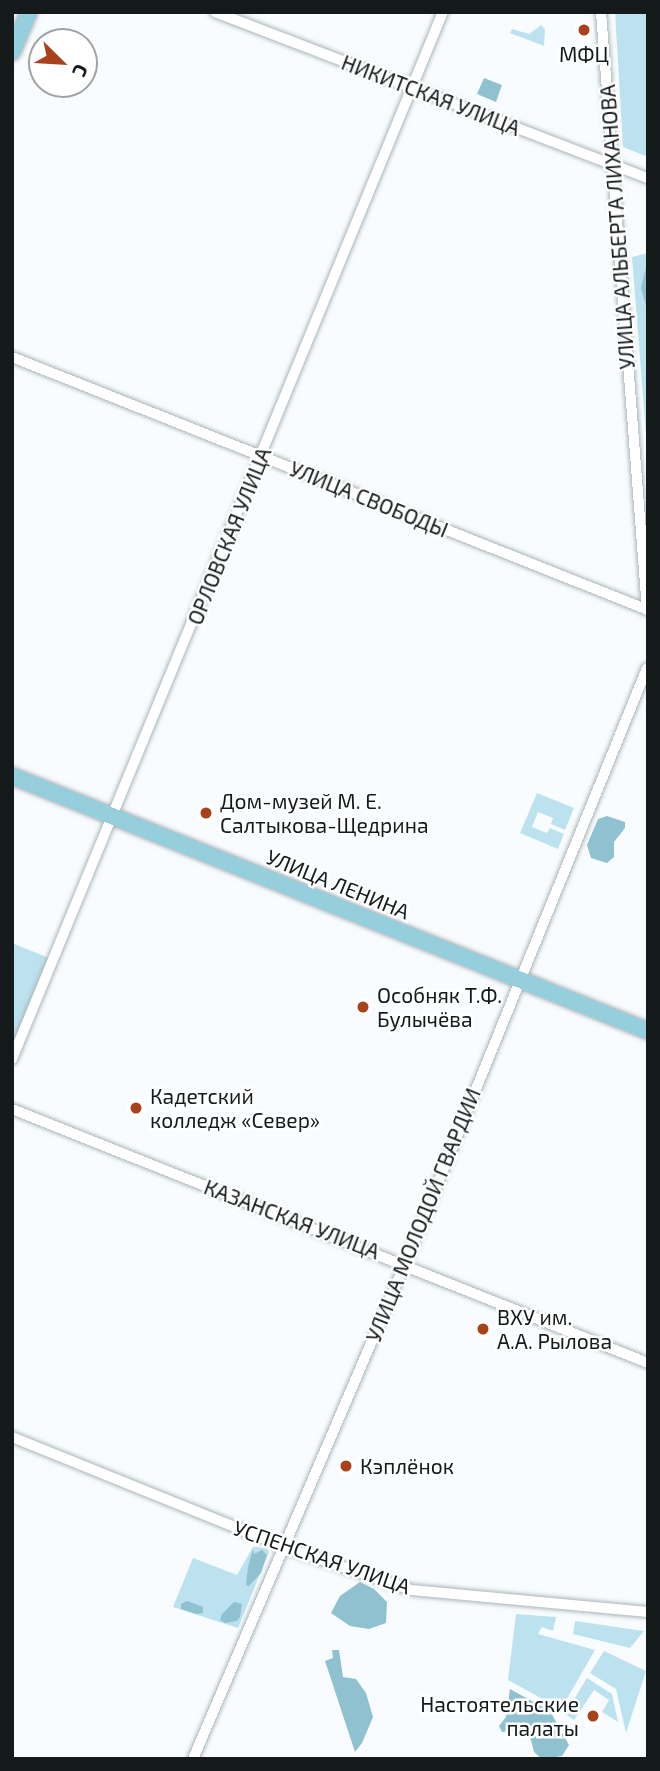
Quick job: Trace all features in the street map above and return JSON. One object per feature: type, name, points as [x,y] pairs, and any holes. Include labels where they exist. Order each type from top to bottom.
[{"type":"main road","points":[[12,51],[29,12]]},
{"type":"main road","name":"УЛИЦА ЛЕНИНА","points":[[12,776],[648,1031]]},
{"type":"street","name":"НИКИТСКАЯ УЛИЦА","points":[[215,12],[648,178]]},
{"type":"street","name":"ОРЛОВСКАЯ УЛИЦА","points":[[12,1059],[443,12]]},
{"type":"street","name":"УЛИЦА АЛЬБЕРТА ЛИХАНОВА","points":[[601,12],[647,610]]},
{"type":"street","name":"УЛИЦА СВОБОДЫ","points":[[12,357],[647,610]]},
{"type":"street","points":[[648,667],[648,678]]},
{"type":"street","name":"УЛИЦА МОЛОДОЙ ГВАРДИИ","points":[[193,1759],[405,1264],[648,667]]},
{"type":"street","name":"КАЗАНСКАЯ УЛИЦА","points":[[12,1109],[648,1363]]},
{"type":"street","name":"УСПЕНСКАЯ УЛИЦА","points":[[12,1437],[284,1546],[411,1590],[648,1612]]},
{"type":"shaded area","points":[[615,12],[648,12],[648,157],[623,147]]},
{"type":"shaded area","points":[[541,25],[545,29],[544,46],[510,33],[512,29],[529,34]]},
{"type":"shaded area","points":[[484,78],[502,85],[496,102],[477,94]]},
{"type":"shaded area","points":[[648,253],[648,434],[646,435],[632,257]]},
{"type":"shaded area","points":[[648,259],[648,313],[641,288]]},
{"type":"shaded area","points":[[537,793],[574,808],[565,830],[551,824],[553,818],[538,812],[532,827],[547,833],[550,828],[564,834],[558,849],[520,833]]},
{"type":"shaded area","points":[[607,816],[625,822],[625,828],[614,842],[614,857],[607,863],[591,858],[587,845],[598,819]]},
{"type":"shaded area","points":[[12,943],[49,958],[12,1047]]},
{"type":"shaded area","points":[[253,1547],[266,1548],[269,1552],[238,1628],[173,1607],[193,1558],[237,1575]]},
{"type":"shaded area","points":[[253,1549],[254,1554],[262,1550],[267,1555],[261,1573],[249,1586],[246,1585]]},
{"type":"shaded area","points":[[360,1582],[374,1589],[387,1602],[386,1623],[369,1629],[350,1626],[331,1613],[340,1596]]},
{"type":"shaded area","points":[[187,1601],[203,1607],[203,1613],[196,1614],[181,1609],[181,1604]]},
{"type":"shaded area","points":[[234,1602],[242,1604],[240,1617],[237,1621],[225,1623],[220,1620],[222,1614]]},
{"type":"shaded area","points":[[516,1614],[556,1617],[553,1631],[542,1627],[538,1634],[595,1650],[561,1709],[508,1680]]},
{"type":"shaded area","points":[[575,1621],[644,1631],[630,1648],[573,1634]]},
{"type":"shaded area","points":[[332,1650],[339,1650],[343,1677],[356,1679],[366,1693],[373,1717],[362,1743],[355,1752],[325,1661],[333,1658]]},
{"type":"shaded area","points":[[604,1651],[646,1671],[626,1733],[616,1689],[590,1673]]},
{"type":"shaded area","points":[[587,1678],[612,1694],[618,1722],[602,1712],[609,1700],[594,1690],[574,1720],[565,1714]]},
{"type":"shaded area","points":[[510,1689],[550,1711],[569,1745],[562,1756],[542,1759],[534,1752],[531,1740],[517,1730],[502,1732],[499,1726],[506,1717]]},
{"type":"place","name":"МФЦ","points":[[584,30]]},
{"type":"place","name":"Дом-музей М. Е. Салтыкова-Щедрина","points":[[206,813]]},
{"type":"place","name":"Особняк Т.Ф. Булычёва","points":[[363,1007]]},
{"type":"place","name":"Кадетский колледж «Север»","points":[[136,1108]]},
{"type":"place","name":"ВХУ им. А.А. Рылова","points":[[483,1329]]},
{"type":"place","name":"Кэплёнок","points":[[346,1466]]},
{"type":"place","name":"Настоятельские палаты","points":[[593,1716]]}]
